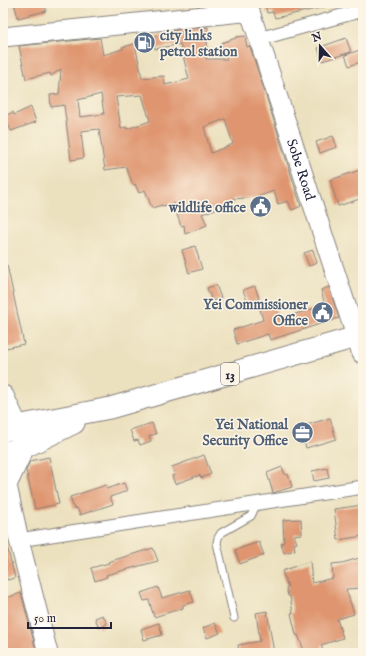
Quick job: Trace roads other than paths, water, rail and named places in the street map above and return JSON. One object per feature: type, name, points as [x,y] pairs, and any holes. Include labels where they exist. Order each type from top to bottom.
[{"type":"main road","name":"13","points":[[10,428],[96,412],[269,363],[361,341]]},
{"type":"main road","points":[[3,396],[10,428],[25,447]]},
{"type":"main road","name":"13","points":[[3,453],[25,447],[96,412]]},
{"type":"street","points":[[3,37],[242,12],[249,9]]},
{"type":"street","name":"Sobe Road","points":[[249,9],[361,341]]},
{"type":"street","points":[[259,38],[363,10]]},
{"type":"street","points":[[25,447],[5,476],[19,540],[48,653]]},
{"type":"street","points":[[19,540],[363,486]]},
{"type":"lane","points":[[234,618],[217,543],[218,538],[221,533],[251,516],[257,503]]},
{"type":"place","name":"city links petrol station","points":[[144,43]]},
{"type":"place","name":"wildlife office","points":[[261,207]]},
{"type":"place","name":"Yei Commissioner Office","points":[[323,312]]},
{"type":"place","name":"Yei National Security Office","points":[[303,432]]}]
